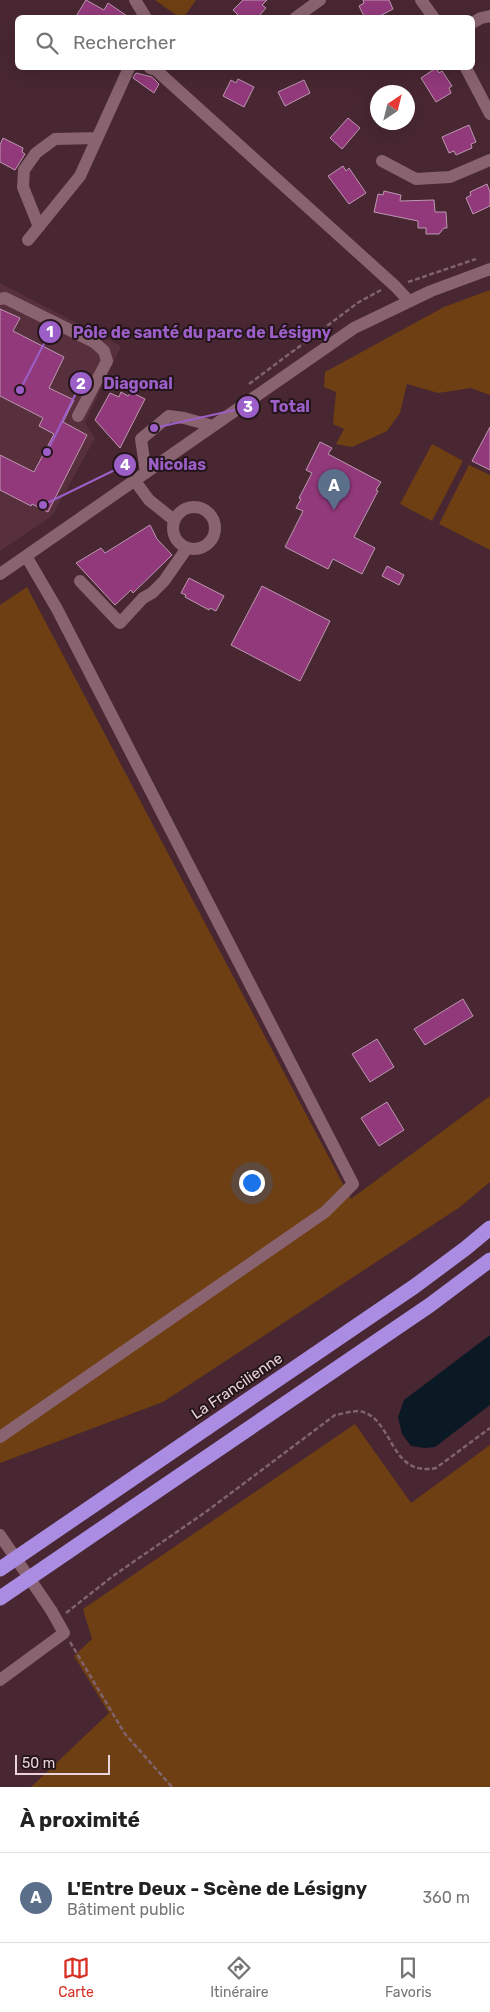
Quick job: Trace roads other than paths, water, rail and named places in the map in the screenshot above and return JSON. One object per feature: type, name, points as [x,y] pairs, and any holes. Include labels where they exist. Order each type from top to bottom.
[{"type":"highway","name":"La Francilienne","points":[[0,1569],[415,1286],[490,1228]]},
{"type":"highway","points":[[0,1598],[430,1305],[490,1260]]},
{"type":"street","points":[[135,0],[144,15]]},
{"type":"street","points":[[299,15],[320,0]]},
{"type":"street","points":[[421,0],[432,15]]},
{"type":"street","points":[[475,21],[490,16]]},
{"type":"street","points":[[28,240],[80,176],[128,70]]},
{"type":"street","points":[[156,70],[395,286],[409,301]]},
{"type":"street","points":[[467,70],[490,114]]},
{"type":"street","points":[[39,227],[23,187],[24,170],[36,153],[55,139],[97,138]]},
{"type":"street","points":[[382,162],[416,179],[450,177],[490,160]]},
{"type":"street","points":[[0,574],[354,328],[431,291],[490,269]]},
{"type":"street","points":[[0,299],[5,298],[94,342],[104,351],[107,360],[78,416]]},
{"type":"street","points":[[146,473],[141,439],[168,416],[184,418],[213,426]]},
{"type":"street","points":[[135,481],[150,500],[174,520]]},
{"type":"street","points":[[191,507],[205,510],[214,520],[215,534],[207,545],[194,549],[187,548],[176,540],[173,526],[174,520],[184,509],[191,507]]},
{"type":"street","points":[[80,581],[120,623],[143,598],[164,582],[187,548]]},
{"type":"street","points":[[0,1437],[325,1212],[353,1184],[61,618],[26,556]]},
{"type":"street","points":[[0,1535],[64,1632],[0,1680]]},
{"type":"water","points":[[490,1335],[490,1405],[435,1447],[411,1446],[402,1434],[398,1417],[404,1400]]},
{"type":"place","name":"Pôle de santé du parc de Lésigny","points":[[20,390]]},
{"type":"place","name":"Total","points":[[154,428]]},
{"type":"place","name":"Diagonal","points":[[47,452]]},
{"type":"place","name":"Nicolas","points":[[43,505]]},
{"type":"place","name":"L'Entre Deux - Scène de Lésigny","points":[[334,510]]}]
